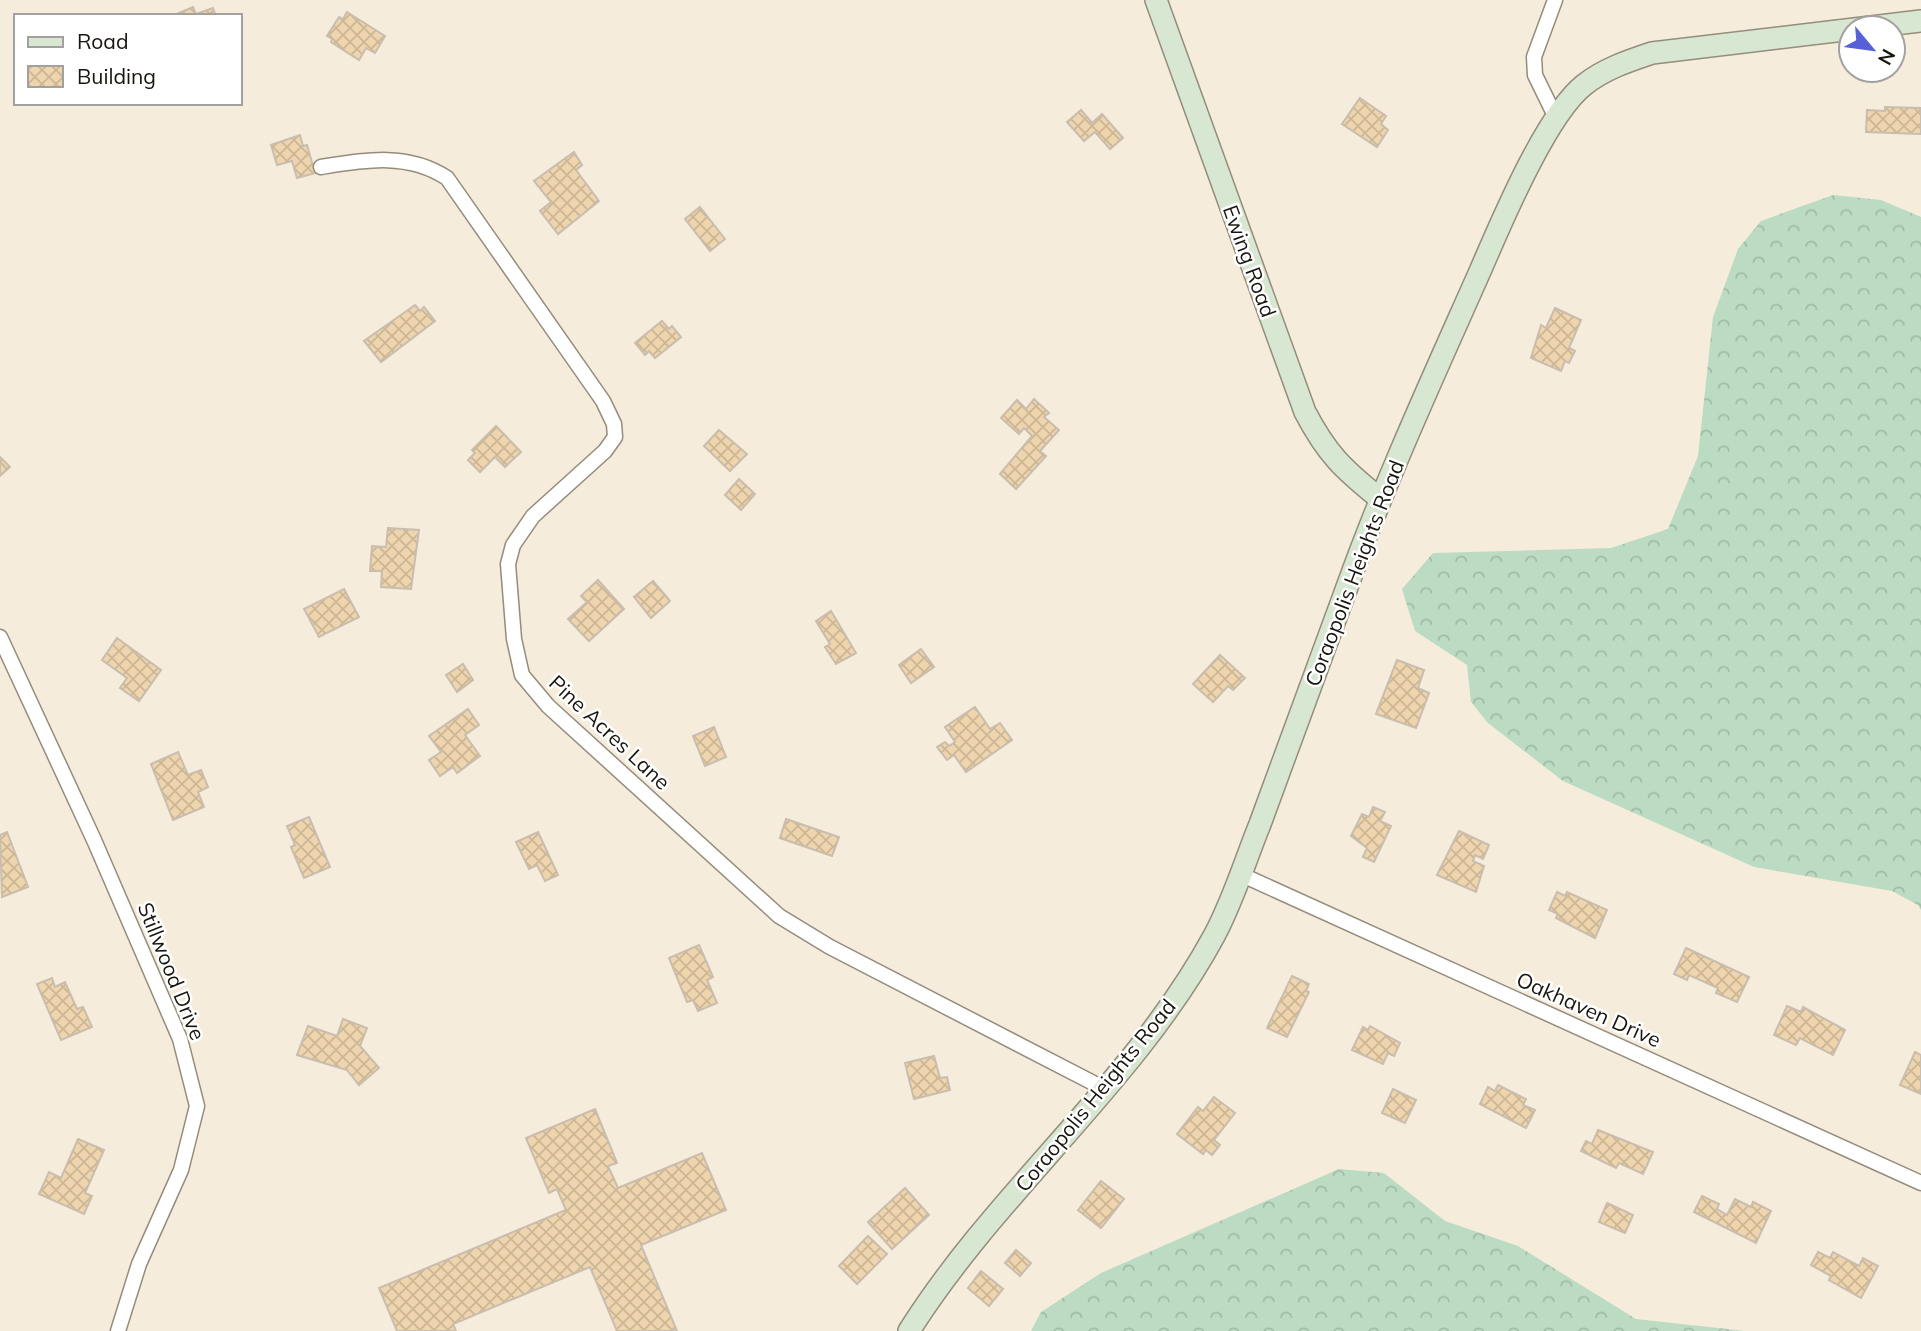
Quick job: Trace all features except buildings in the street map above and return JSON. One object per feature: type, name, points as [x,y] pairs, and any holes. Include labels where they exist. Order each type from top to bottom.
[{"type":"street","name":"Ewing Road","points":[[1156,0],[1305,412],[1321,443],[1341,468],[1380,498]]},
{"type":"street","points":[[1555,0],[1534,57],[1535,75],[1557,120]]},
{"type":"street","name":"Coraopolis Heights Road","points":[[909,1331],[957,1265],[1178,994],[1214,935],[1240,874],[1380,498],[1532,160],[1581,87],[1615,66],[1651,53],[1921,21]]},
{"type":"street","name":"Pine Acres Lane","points":[[321,167],[375,159],[411,162],[447,178],[603,401],[614,424],[615,437],[605,452],[533,516],[513,545],[508,564],[514,639],[522,675],[548,706],[779,916],[830,947],[1103,1088]]},
{"type":"street","name":"Stillwood Drive","points":[[0,637],[94,840],[180,1040],[197,1107],[181,1170],[139,1264],[118,1331]]},
{"type":"street","name":"Oakhaven Drive","points":[[1240,874],[1921,1183]]},
{"type":"green space","points":[[1833,195],[1881,200],[1921,217],[1921,910],[1918,905],[1892,891],[1754,867],[1563,781],[1488,723],[1471,702],[1467,665],[1415,631],[1402,589],[1433,553],[1611,548],[1668,529],[1698,456],[1713,317],[1738,249],[1761,221]]},
{"type":"green space","points":[[1339,1169],[1384,1173],[1445,1221],[1518,1246],[1636,1319],[1745,1331],[1031,1331],[1041,1312],[1101,1273]]}]
